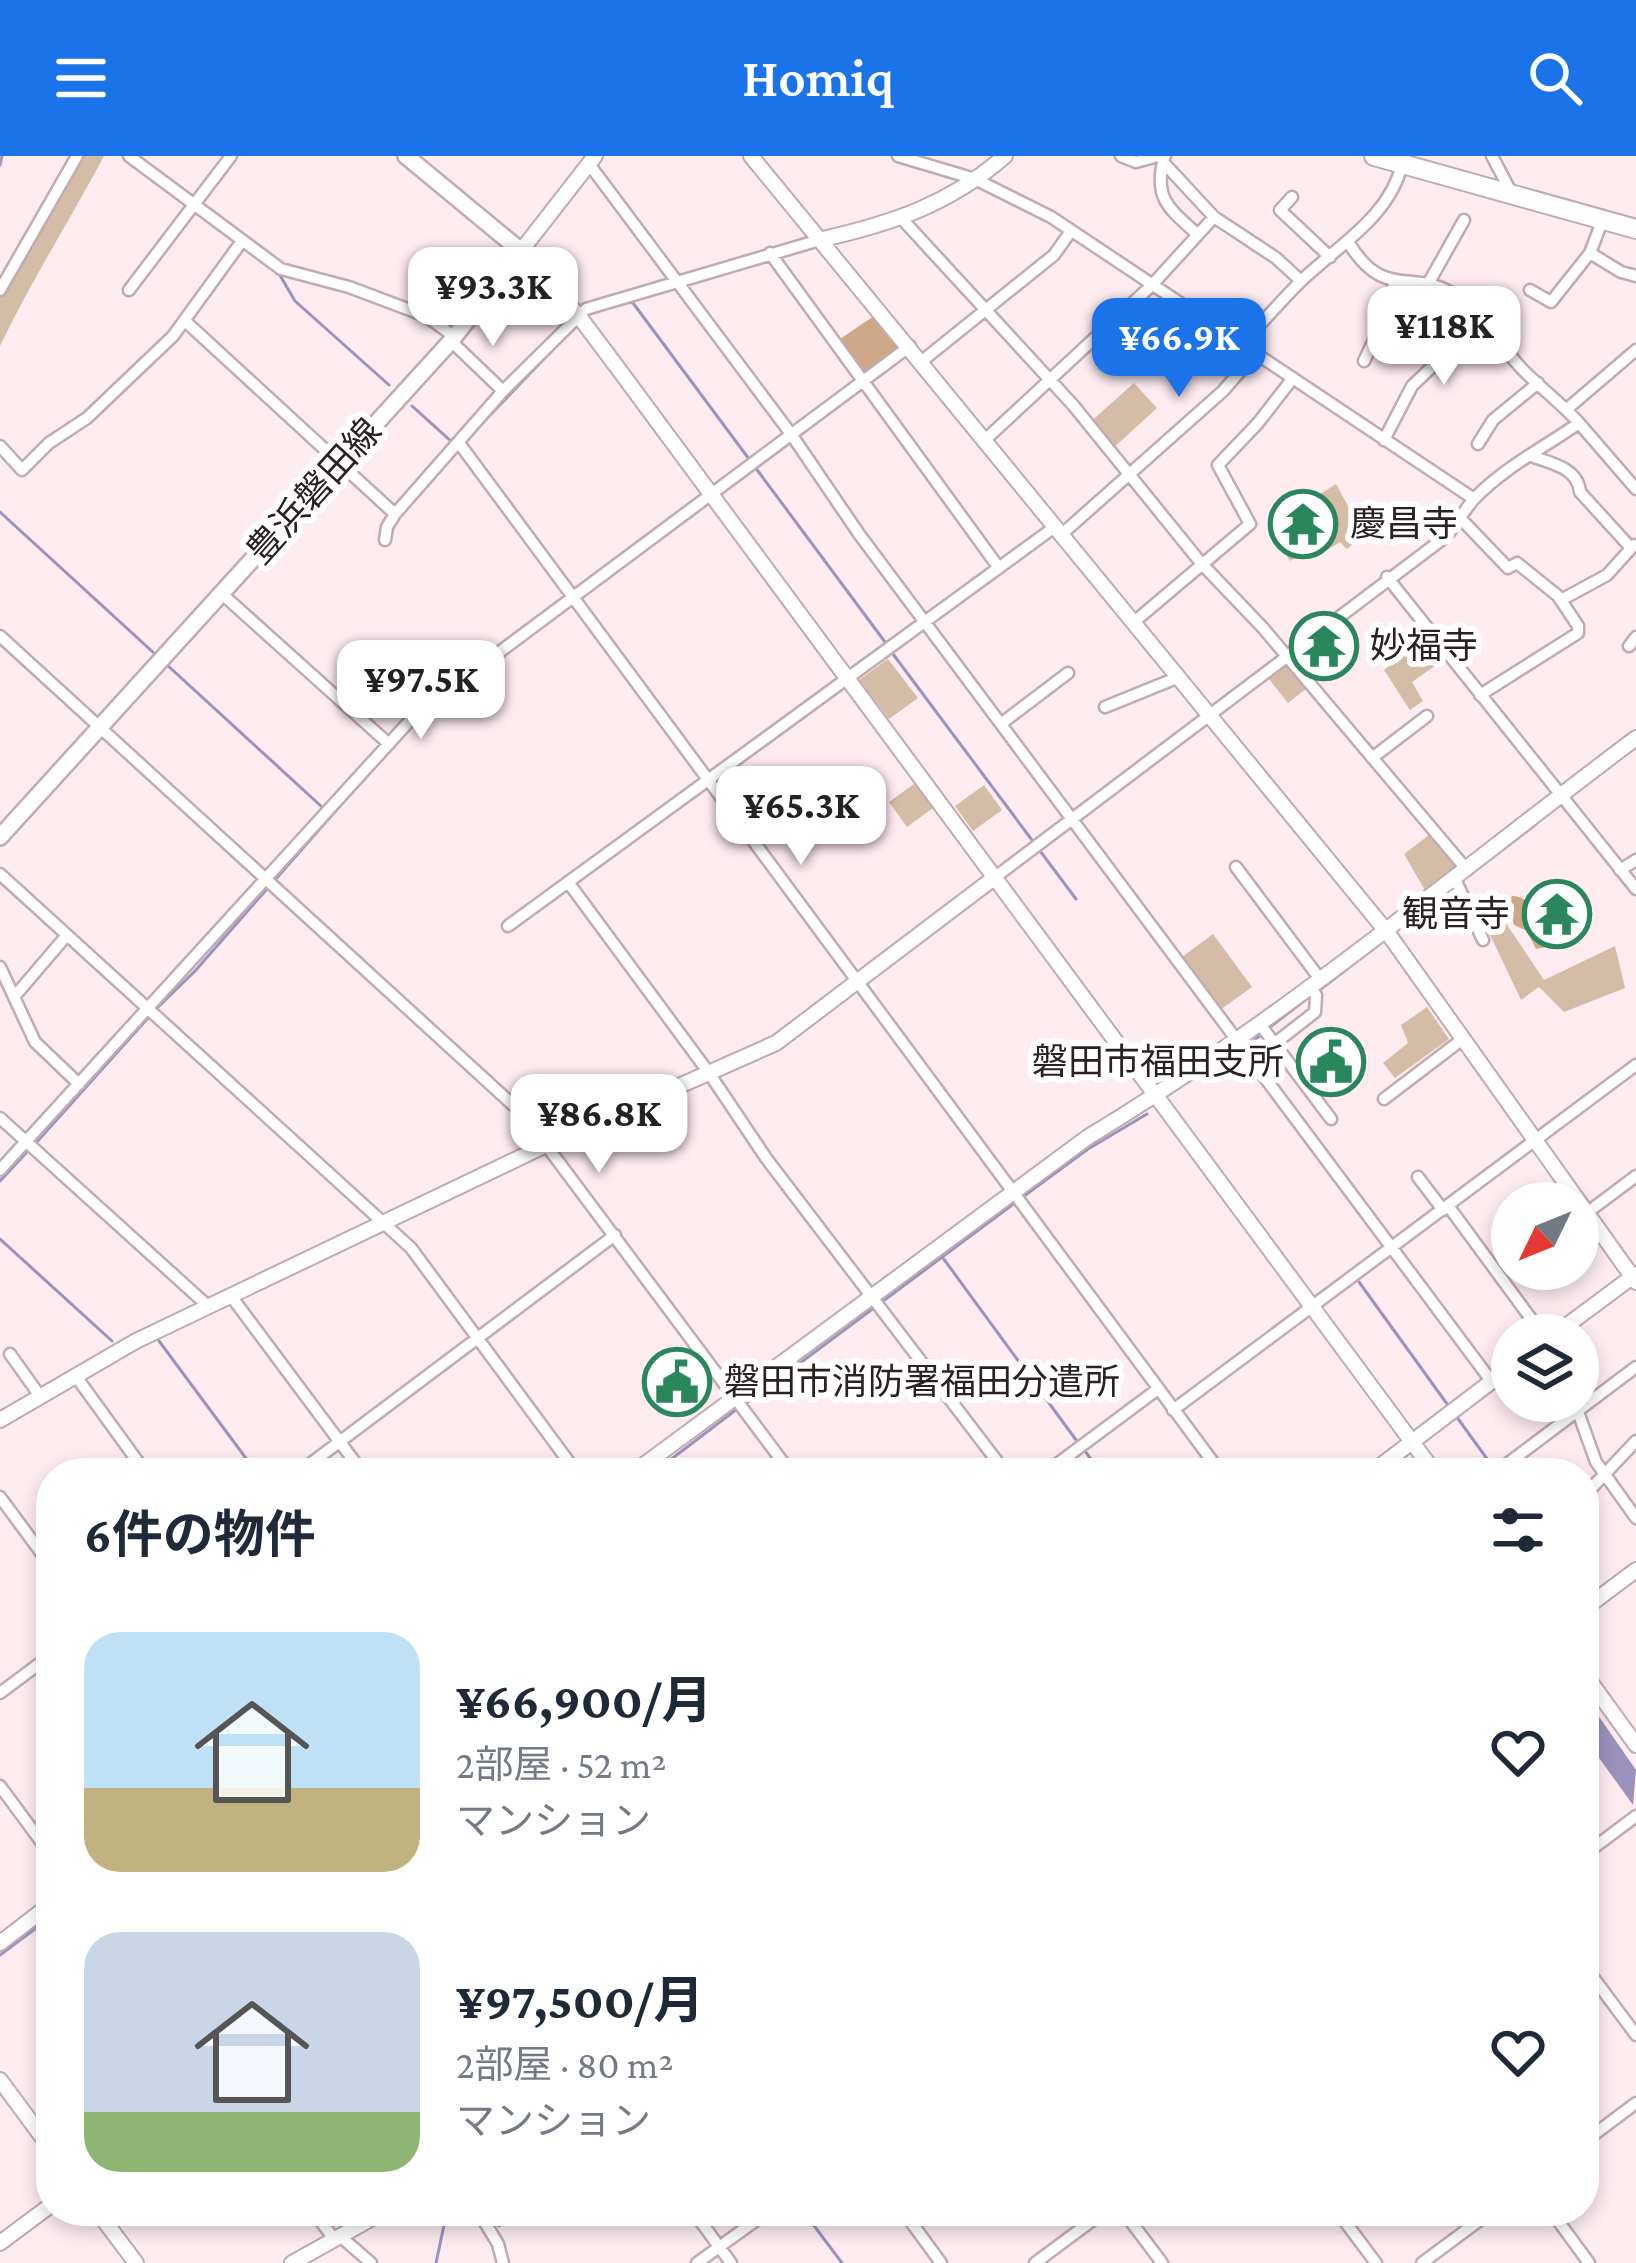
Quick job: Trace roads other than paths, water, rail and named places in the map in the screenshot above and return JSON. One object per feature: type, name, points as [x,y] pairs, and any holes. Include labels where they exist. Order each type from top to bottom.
[{"type":"highway","points":[[1374,156],[1636,229]]},
{"type":"main road","points":[[406,156],[521,251]]},
{"type":"main road","name":"豊浜磐田線","points":[[0,837],[453,339],[521,251]]},
{"type":"street","points":[[0,290],[76,156]]},
{"type":"street","points":[[129,156],[281,268],[426,316],[503,391]]},
{"type":"street","points":[[129,290],[231,156]]},
{"type":"street","points":[[751,156],[1387,932],[1567,1182]]},
{"type":"street","points":[[898,156],[976,179],[1071,231],[1474,499]]},
{"type":"street","points":[[386,539],[395,514],[503,391],[586,309],[902,219],[976,179],[1005,156]]},
{"type":"street","points":[[1121,156],[1136,162],[1162,158]]},
{"type":"street","points":[[1492,156],[1512,194]]},
{"type":"street","points":[[1162,158],[1214,218],[1276,258],[1301,281]]},
{"type":"street","points":[[1162,158],[1161,195],[1197,234]]},
{"type":"street","points":[[1425,1458],[578,315],[521,251],[592,160],[926,622],[1491,1381]]},
{"type":"street","points":[[1242,344],[1389,198],[1402,164]]},
{"type":"street","points":[[1292,197],[1280,210],[1330,257]]},
{"type":"street","points":[[986,439],[1152,285],[1214,218]]},
{"type":"street","points":[[902,219],[1049,380],[1372,758],[1461,880],[1483,940]]},
{"type":"street","points":[[1428,284],[1464,220]]},
{"type":"street","points":[[1530,290],[1551,302],[1590,253],[1603,220]]},
{"type":"street","points":[[922,361],[1054,255],[1071,231]]},
{"type":"street","points":[[0,446],[22,470],[49,443],[87,418],[184,321],[242,241]]},
{"type":"street","points":[[1348,242],[1370,272],[1395,281],[1428,284],[1461,299],[1636,489]]},
{"type":"street","points":[[770,253],[999,568]]},
{"type":"street","points":[[1590,253],[1636,276]]},
{"type":"street","points":[[1364,361],[1395,281]]},
{"type":"street","points":[[1384,440],[1412,386],[1481,320]]},
{"type":"street","points":[[184,321],[395,514]]},
{"type":"street","points":[[0,1170],[433,699],[910,346]]},
{"type":"street","points":[[1567,409],[1636,350]]},
{"type":"street","points":[[508,926],[1131,475],[1223,391],[1256,353]]},
{"type":"street","points":[[1134,622],[1250,524],[1218,465],[1293,378]]},
{"type":"street","points":[[1478,444],[1493,420],[1538,383]]},
{"type":"street","points":[[0,1420],[208,1306],[546,1145],[776,1043],[1444,538],[1474,499],[1580,423]]},
{"type":"street","points":[[459,443],[1210,1458]]},
{"type":"street","points":[[1531,456],[1566,469],[1579,482],[1580,492],[1634,545],[1606,576],[1561,600]]},
{"type":"street","points":[[1461,519],[1508,568],[1517,563],[1561,600],[1578,626],[1578,633],[1480,695]]},
{"type":"street","points":[[1387,577],[1636,889]]},
{"type":"street","points":[[221,593],[389,743]]},
{"type":"street","points":[[0,636],[513,1106]]},
{"type":"street","points":[[1002,723],[1068,673]]},
{"type":"street","points":[[1105,706],[1179,677]]},
{"type":"street","points":[[1372,758],[1427,716]]},
{"type":"street","points":[[1267,1033],[1315,987],[1461,880],[1636,738]]},
{"type":"street","points":[[1620,870],[1636,860]]},
{"type":"street","points":[[653,1458],[1088,1137],[1237,1039],[1267,1033],[1316,1012],[1315,987],[1236,867]]},
{"type":"street","points":[[0,874],[425,1265],[566,1458]]},
{"type":"street","points":[[568,882],[710,1073],[766,1158],[995,1458]]},
{"type":"street","points":[[14,997],[67,935]]},
{"type":"street","points":[[0,968],[35,1042],[79,1084]]},
{"type":"street","points":[[1267,1033],[1331,1119]]},
{"type":"street","points":[[1384,1099],[1464,1038]]},
{"type":"street","points":[[1173,1410],[1636,1065]]},
{"type":"street","points":[[0,1118],[208,1306]]},
{"type":"street","points":[[546,1145],[779,1458]]},
{"type":"street","points":[[1599,1204],[1636,1176]]},
{"type":"street","points":[[1418,1178],[1528,1314]]},
{"type":"street","points":[[1583,1314],[1635,1277],[1599,1227]]},
{"type":"street","points":[[318,1458],[615,1235]]},
{"type":"street","points":[[231,1296],[352,1458]]},
{"type":"street","points":[[10,1354],[40,1396]]},
{"type":"street","points":[[1599,1395],[1636,1366]]},
{"type":"street","points":[[75,1375],[135,1458]]},
{"type":"street","points":[[1392,1458],[1491,1383]]},
{"type":"street","points":[[1065,1458],[1158,1389]]},
{"type":"street","points":[[1515,1458],[1564,1422]]},
{"type":"street","points":[[1582,1422],[1598,1458]]},
{"type":"street","points":[[1599,1482],[1636,1441]]},
{"type":"street","points":[[1599,1461],[1636,1518]]},
{"type":"street","points":[[0,1497],[36,1546]]},
{"type":"street","points":[[1599,1598],[1636,1570]]},
{"type":"street","points":[[0,1693],[36,1666]]},
{"type":"street","points":[[1599,1694],[1636,1745]]},
{"type":"street","points":[[0,1786],[36,1835]]},
{"type":"street","points":[[1599,1844],[1636,1816]]},
{"type":"street","points":[[0,1943],[36,1915]]},
{"type":"street","points":[[1599,1985],[1636,2035]]},
{"type":"street","points":[[0,2080],[36,2129]]},
{"type":"street","points":[[1599,2131],[1636,2103]]},
{"type":"street","points":[[0,2243],[36,2216]]},
{"type":"street","points":[[108,2226],[136,2263]]},
{"type":"street","points":[[326,2226],[370,2263]]},
{"type":"street","points":[[292,2263],[358,2226]]},
{"type":"street","points":[[487,2226],[503,2263]]},
{"type":"street","points":[[704,2226],[731,2263]]},
{"type":"street","points":[[698,2263],[748,2226]]},
{"type":"street","points":[[914,2226],[941,2263]]},
{"type":"street","points":[[1036,2263],[1085,2226]]},
{"type":"street","points":[[1134,2226],[1162,2263]]},
{"type":"street","points":[[1348,2226],[1376,2263]]},
{"type":"street","points":[[1422,2263],[1472,2226]]},
{"type":"street","points":[[1562,2226],[1589,2263]]},
{"type":"waterway","points":[[0,165],[2,156]]},
{"type":"waterway","points":[[278,272],[295,301],[389,385]]},
{"type":"waterway","points":[[627,302],[633,303],[749,459]]},
{"type":"waterway","points":[[471,435],[564,338]]},
{"type":"waterway","points":[[412,406],[452,442]]},
{"type":"waterway","points":[[755,467],[885,642]]},
{"type":"waterway","points":[[0,512],[155,654]]},
{"type":"waterway","points":[[890,650],[1076,899]]},
{"type":"waterway","points":[[166,664],[322,807]]},
{"type":"waterway","points":[[154,1011],[361,782]]},
{"type":"waterway","points":[[1460,882],[1535,825]]},
{"type":"waterway","points":[[1393,933],[1452,888]]},
{"type":"waterway","points":[[1317,992],[1386,939]]},
{"type":"waterway","points":[[1269,1028],[1309,997]]},
{"type":"waterway","points":[[34,1145],[148,1018]]},
{"type":"waterway","points":[[1249,1044],[1262,1034]]},
{"type":"waterway","points":[[1024,1196],[1088,1149],[1147,1114]]},
{"type":"waterway","points":[[0,1181],[27,1152]]},
{"type":"waterway","points":[[745,1404],[1016,1202]]},
{"type":"waterway","points":[[0,1239],[112,1341]]},
{"type":"waterway","points":[[943,1258],[1079,1444]]},
{"type":"waterway","points":[[1359,1282],[1450,1408]]},
{"type":"waterway","points":[[159,1341],[246,1458]]},
{"type":"waterway","points":[[673,1458],[737,1409]]},
{"type":"waterway","points":[[1456,1416],[1486,1458]]},
{"type":"waterway","points":[[1085,1451],[1090,1458]]},
{"type":"waterway","points":[[0,1955],[36,1928]]},
{"type":"waterway","points":[[436,2263],[444,2226]]},
{"type":"waterway","points":[[814,2226],[842,2263]]},
{"type":"place","name":"慶昌寺","points":[[1303,524]]},
{"type":"place","name":"妙福寺","points":[[1324,646]]},
{"type":"place","name":"観音寺","points":[[1557,914]]},
{"type":"place","name":"磐田市福田支所","points":[[1331,1062]]},
{"type":"place","name":"磐田市消防署福田分遣所","points":[[677,1382]]}]
